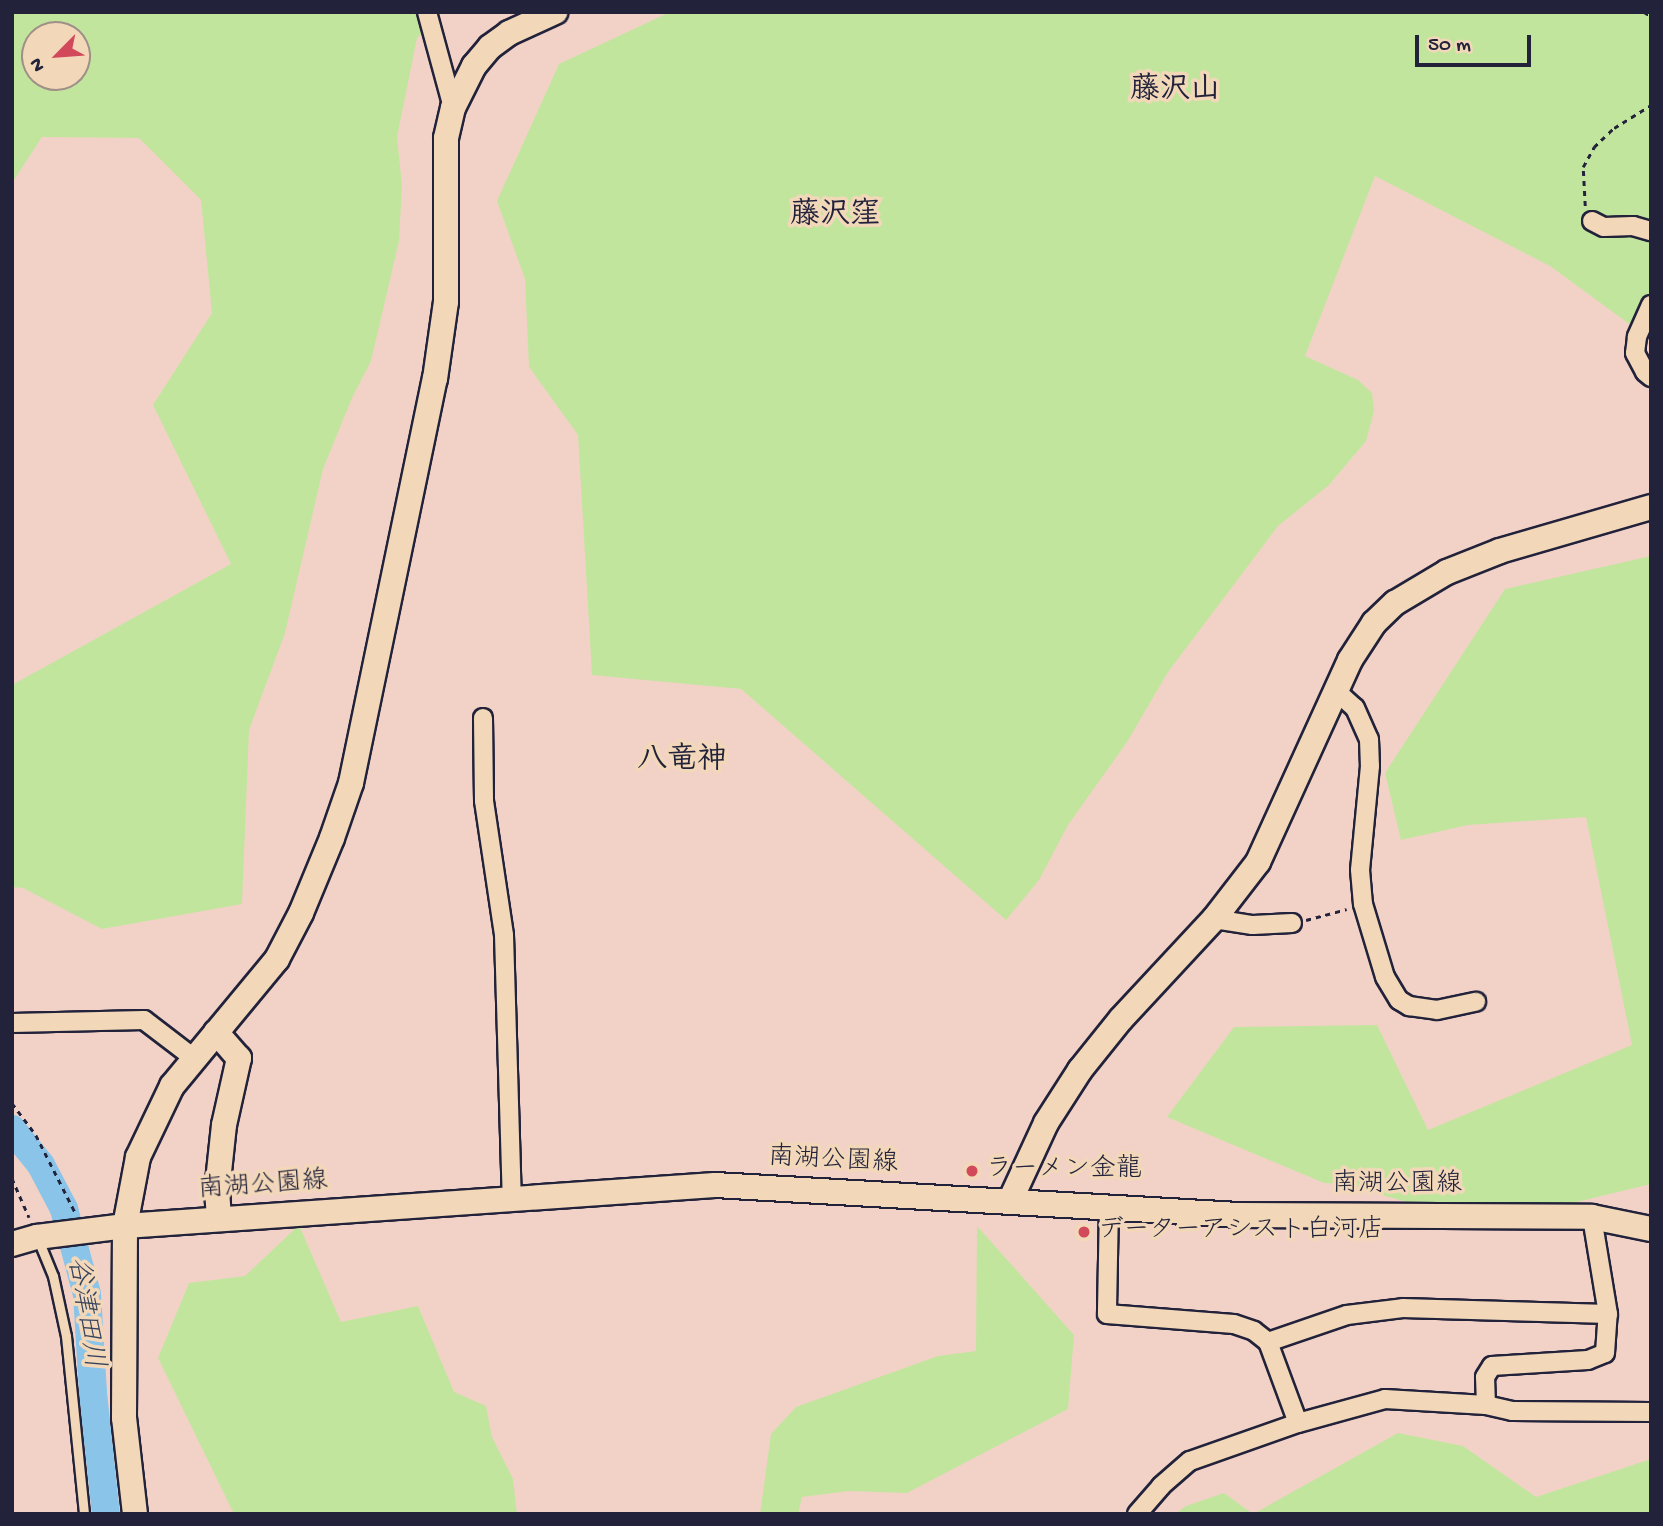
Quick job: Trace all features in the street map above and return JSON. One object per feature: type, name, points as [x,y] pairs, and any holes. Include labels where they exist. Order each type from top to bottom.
[{"type":"street","points":[[427,12],[453,108]]},
{"type":"street","points":[[135,1514],[124,1418],[125,1226],[138,1157],[172,1086],[277,959],[301,913],[351,783],[435,379],[446,302],[446,138],[453,108],[474,66],[490,47],[509,33],[555,12]]},
{"type":"street","points":[[1592,221],[1604,228],[1633,226],[1651,231]]},
{"type":"street","points":[[1651,305],[1637,337],[1636,353],[1645,372],[1651,377]]},
{"type":"street","points":[[1010,1201],[1046,1123],[1080,1070],[1121,1019],[1214,919],[1258,862],[1350,660],[1374,623],[1411,593],[1447,572],[1500,551],[1651,508]]},
{"type":"street","points":[[1336,691],[1355,708],[1369,738],[1370,766],[1360,870],[1363,904],[1385,977],[1399,1000],[1423,1010],[1476,1002]]},
{"type":"street","points":[[483,718],[484,801],[504,935],[512,1198]]},
{"type":"street","points":[[1214,919],[1254,925],[1292,923]]},
{"type":"street","points":[[12,1023],[144,1020],[195,1059]]},
{"type":"street","points":[[216,1032],[239,1058],[224,1125],[217,1190],[219,1219]]},
{"type":"street","name":"南湖公園線","points":[[12,1244],[37,1237],[125,1226],[715,1185],[1238,1215],[1592,1217],[1651,1229]]},
{"type":"street","points":[[1109,1206],[1107,1314],[1234,1324],[1254,1331],[1268,1342],[1298,1423]]},
{"type":"street","points":[[1486,1405],[1485,1377],[1492,1366],[1588,1360],[1605,1353],[1608,1314],[1592,1217]]},
{"type":"street","points":[[1268,1342],[1348,1315],[1403,1308],[1608,1314]]},
{"type":"street","points":[[1137,1514],[1161,1486],[1190,1461],[1298,1423],[1385,1399],[1486,1405],[1513,1411],[1651,1412]]},
{"type":"lane","points":[[37,1237],[53,1276],[66,1336],[84,1514]]},
{"type":"path","points":[[1644,12],[1651,16]]},
{"type":"path","points":[[1592,221],[1584,205],[1583,167],[1601,137],[1651,104]]},
{"type":"path","points":[[1292,923],[1363,904]]},
{"type":"path","points":[[12,1103],[36,1135],[83,1230]]},
{"type":"path","points":[[12,1178],[37,1237]]},
{"type":"green space","points":[[12,12],[443,12],[417,38],[397,137],[402,185],[399,241],[371,361],[352,398],[323,469],[285,633],[249,730],[242,904],[102,929],[23,888],[12,887],[12,685],[231,564],[153,405],[212,313],[201,200],[139,138],[42,137],[12,183]]},
{"type":"green space","points":[[670,12],[1651,12],[1651,340],[1550,266],[1375,176],[1305,356],[1358,380],[1372,393],[1374,411],[1366,441],[1329,485],[1278,526],[1168,672],[1127,742],[1068,825],[1039,880],[1006,920],[741,689],[592,675],[578,435],[529,367],[525,279],[497,201],[559,64]]},
{"type":"green space","points":[[1651,556],[1651,1184],[1519,1216],[1467,1218],[1341,1184],[1324,1183],[1167,1117],[1234,1027],[1377,1025],[1428,1130],[1632,1045],[1586,817],[1468,825],[1401,840],[1385,773],[1505,589]]},
{"type":"green space","points":[[299,1225],[341,1322],[418,1306],[454,1392],[486,1406],[492,1437],[513,1479],[517,1514],[234,1514],[158,1358],[189,1283],[245,1276]]},
{"type":"green space","points":[[977,1226],[1074,1335],[1068,1409],[907,1493],[849,1491],[802,1497],[798,1514],[760,1514],[771,1434],[796,1407],[938,1356],[976,1351]]},
{"type":"green space","points":[[1398,1433],[1463,1446],[1536,1497],[1651,1459],[1651,1514],[1253,1514]]},
{"type":"green space","points":[[1224,1493],[1253,1514],[1175,1514],[1186,1506]]},
{"type":"waterway","name":"谷津田川","points":[[12,1129],[41,1165],[64,1209],[87,1294],[93,1393],[106,1514]]},
{"type":"place","name":"ラーメン金龍","points":[[972,1171]]},
{"type":"place","name":"データーアシスト白河店","points":[[1084,1232]]},
{"type":"district","name":"藤沢山","points":[[1175,92]]},
{"type":"district","name":"藤沢窪","points":[[835,217]]},
{"type":"district","name":"八竜神","points":[[682,762]]}]
